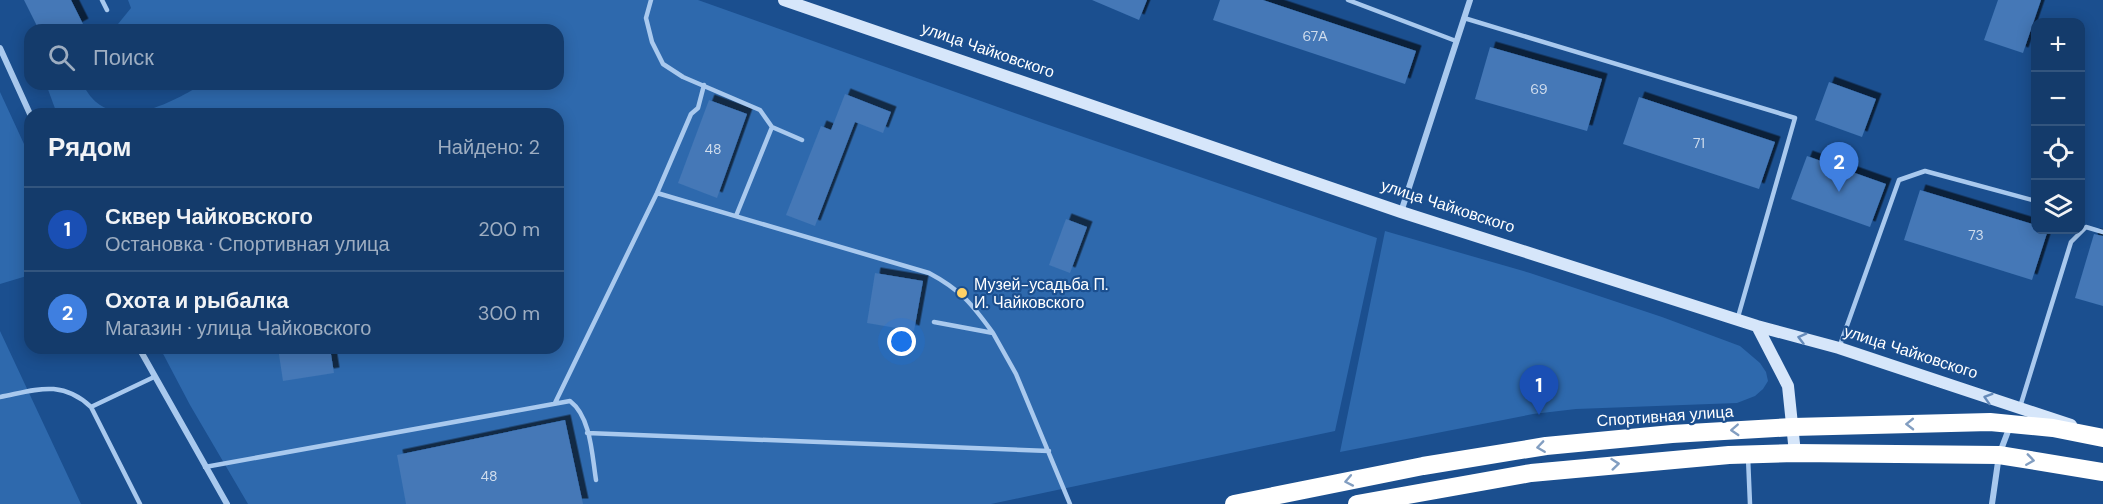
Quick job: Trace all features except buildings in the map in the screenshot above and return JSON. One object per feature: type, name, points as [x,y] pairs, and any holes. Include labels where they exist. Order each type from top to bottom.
[{"type":"highway","name":"Спортивная улица","points":[[1234,504],[1424,466],[1546,446],[1672,434],[1793,427],[1990,422],[2053,428],[2103,437]]},
{"type":"highway","points":[[1357,504],[1531,473],[1748,455],[1795,453],[1999,455],[2103,472]]},
{"type":"street","name":"улица Чайковского","points":[[784,0],[1401,212],[1756,326],[1839,348],[1989,399],[2020,407],[2103,437]]},
{"type":"street","points":[[1401,212],[1470,0]]},
{"type":"street","points":[[0,48],[27,108]]},
{"type":"street","points":[[1756,326],[1788,386],[1795,453]]},
{"type":"street","points":[[142,354],[226,504]]},
{"type":"street","points":[[1992,504],[1999,455],[2010,424]]},
{"type":"lane","points":[[102,0],[107,10]]},
{"type":"lane","points":[[651,0],[646,18],[652,42],[663,64],[683,77],[760,110],[772,127],[802,140]]},
{"type":"lane","points":[[1348,0],[1456,41]]},
{"type":"lane","points":[[1464,18],[1795,118],[1737,320]]},
{"type":"lane","points":[[555,404],[657,193],[691,114],[698,108],[704,85]]},
{"type":"lane","points":[[736,216],[772,127]]},
{"type":"lane","points":[[1839,348],[1899,180],[1925,171],[2031,200]]},
{"type":"lane","points":[[657,193],[929,273],[952,285],[970,302],[993,333],[1016,374],[1070,504]]},
{"type":"lane","points":[[2020,407],[2071,242],[2086,227],[2103,232]]},
{"type":"lane","points":[[934,322],[993,333]]},
{"type":"lane","points":[[91,407],[154,377]]},
{"type":"lane","points":[[0,397],[48,389],[62,389],[73,393],[91,407],[140,504]]},
{"type":"lane","points":[[205,467],[570,401],[579,408],[585,419],[596,480]]},
{"type":"lane","points":[[587,433],[1048,451]]},
{"type":"lane","points":[[1748,455],[1750,504]]},
{"type":"shaded area","name":"Музей-усадьба П. И. Чайковского","points":[[128,0],[698,0],[1040,122],[1377,238],[1335,431],[991,504],[248,504],[163,354],[564,354],[564,108],[154,108],[192,90],[564,90],[564,24],[118,24],[131,8]]},
{"type":"shaded area","name":"Музей-усадьба П. И. Чайковского","points":[[48,90],[86,90],[94,100],[106,108],[55,108]]},
{"type":"shaded area","points":[[0,92],[24,144],[24,277],[0,284]]},
{"type":"shaded area","points":[[1385,231],[1530,273],[1740,346],[1760,363],[1766,372],[1768,381],[1755,396],[1737,403],[1576,409],[1533,414],[1340,452]]},
{"type":"shaded area","points":[[0,331],[81,504],[0,504]]},
{"type":"place","name":"Охота и рыбалка","points":[[1839,192]]},
{"type":"place","name":"Музей-усадьба П. И. Чайковского","points":[[962,293]]},
{"type":"place","name":"Сквер Чайковского","points":[[1539,415]]}]
